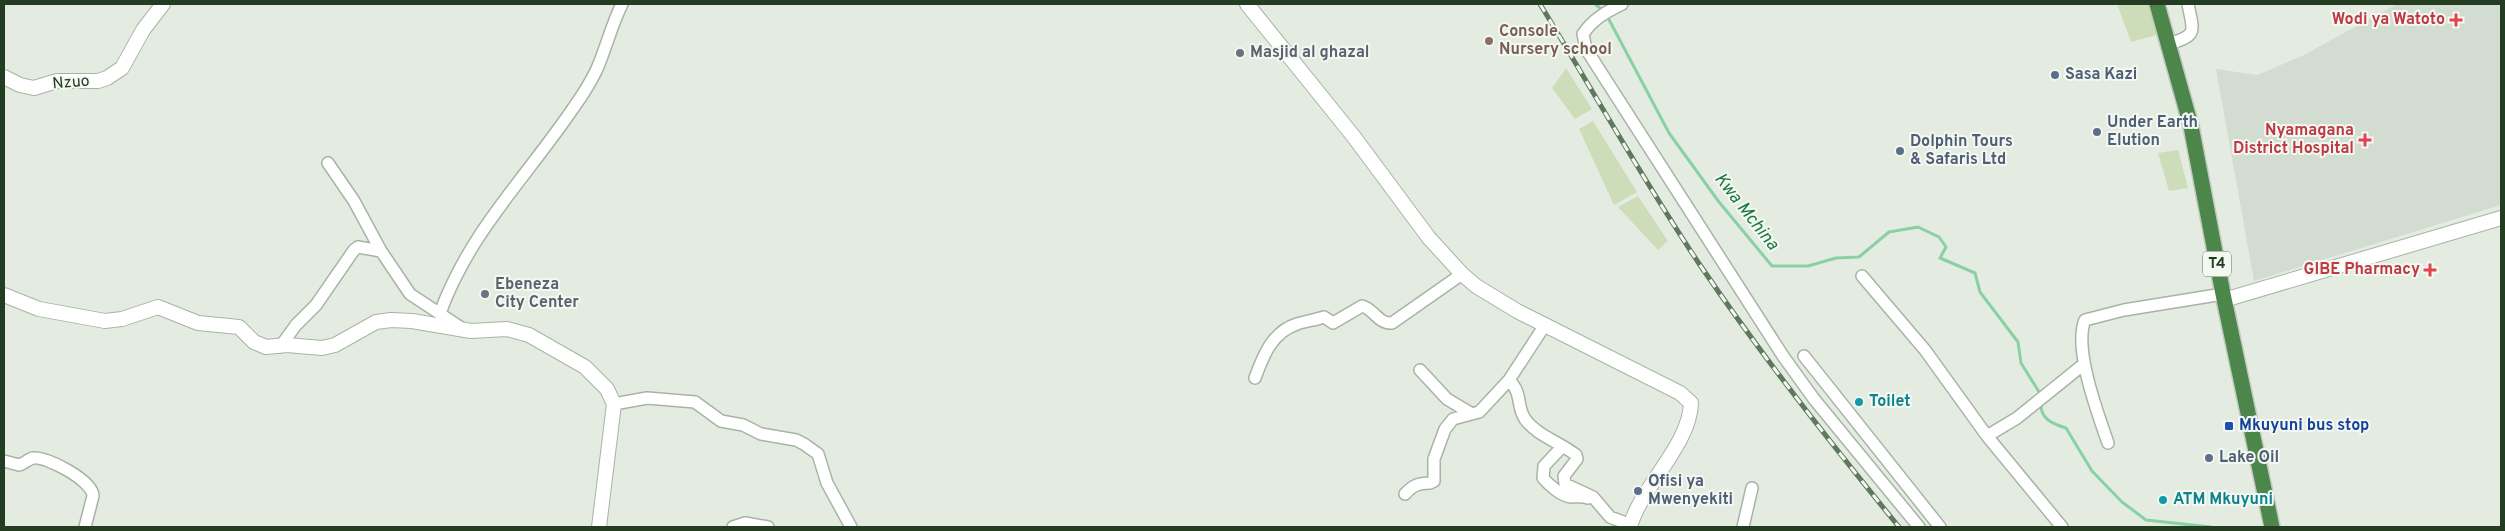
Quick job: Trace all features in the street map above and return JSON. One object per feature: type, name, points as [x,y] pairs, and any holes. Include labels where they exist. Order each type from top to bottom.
[{"type":"highway","name":"T4","points":[[2157,4],[2191,126],[2223,297],[2272,527]]},
{"type":"street","name":"Nzuo","points":[[4,77],[20,85],[34,88],[57,81],[107,78],[122,68],[143,30],[163,4]]},
{"type":"street","points":[[440,313],[449,288],[472,244],[496,209],[534,165],[574,108],[596,71],[609,32],[622,4]]},
{"type":"street","points":[[1247,4],[1354,137],[1429,238],[1462,274],[1492,296],[1680,393],[1691,403],[1690,412],[1674,450],[1631,526],[1610,517],[1596,501],[1584,492],[1565,484],[1564,476],[1577,459],[1576,455],[1562,447],[1524,418],[1518,390],[1509,380]]},
{"type":"street","points":[[1622,4],[1604,12],[1589,24],[1583,34],[1586,49],[1814,400],[1919,527]]},
{"type":"street","points":[[2169,44],[2188,38],[2192,31],[2188,4]]},
{"type":"street","points":[[328,163],[354,201],[381,251],[410,294],[460,328]]},
{"type":"street","points":[[2108,443],[2095,406],[2084,364],[2082,326],[2085,320],[2124,310],[2223,297],[2501,218]]},
{"type":"street","points":[[280,347],[296,324],[316,306],[354,250],[358,247],[381,251]]},
{"type":"street","points":[[1255,378],[1267,348],[1278,335],[1288,328],[1324,317],[1332,323],[1362,306],[1384,323],[1392,323],[1462,274]]},
{"type":"street","points":[[1862,276],[1925,350],[1987,436],[2062,527]]},
{"type":"street","points":[[4,295],[38,309],[106,321],[122,319],[158,308],[198,323],[239,327],[254,342],[266,347],[322,348],[334,345],[376,322],[412,321],[480,331],[507,329],[529,335],[585,367],[604,385],[614,404],[602,525]]},
{"type":"street","points":[[1405,494],[1418,484],[1434,481],[1434,460],[1445,429],[1453,419],[1472,414],[1484,408],[1509,380],[1545,325]]},
{"type":"street","points":[[1804,356],[1940,527]]},
{"type":"street","points":[[1987,436],[2017,418],[2084,364]]},
{"type":"street","points":[[1420,370],[1440,392],[1472,414]]},
{"type":"street","points":[[614,404],[647,398],[695,402],[721,421],[743,425],[761,434],[796,440],[804,444],[818,454],[827,483],[851,527]]},
{"type":"street","points":[[1562,447],[1544,466],[1542,478],[1563,494],[1596,501]]},
{"type":"street","points":[[4,461],[19,466],[30,459],[40,459],[73,474],[87,484],[93,491],[85,527]]},
{"type":"street","points":[[1743,527],[1752,488]]},
{"type":"street","points":[[733,527],[745,523],[768,527]]},
{"type":"shaded area","name":"Nyamagana District Hospital","points":[[2397,4],[2501,4],[2501,205],[2254,281],[2216,69],[2257,75],[2302,56]]},
{"type":"green space","points":[[2117,4],[2148,4],[2157,35],[2131,42]]},
{"type":"green space","points":[[1566,68],[1592,109],[1575,119],[1552,88]]},
{"type":"green space","points":[[1593,121],[1637,192],[1614,205],[1579,129]]},
{"type":"green space","points":[[2178,150],[2188,188],[2169,191],[2158,153]]},
{"type":"green space","points":[[1638,196],[1668,241],[1658,250],[1618,207]]},
{"type":"waterway","name":"Kwa Mchina","points":[[1595,4],[1605,12],[1669,133],[1719,202],[1772,266],[1808,266],[1836,258],[1859,257],[1889,232],[1918,227],[1939,237],[1946,247],[1940,258],[1975,273],[1980,292],[2018,342],[2021,363],[2041,395]]},
{"type":"waterway","name":"Kwa Mchina","points":[[2041,403],[2041,409],[2045,417],[2052,423],[2066,428],[2092,471],[2122,502],[2146,520],[2211,527]]},
{"type":"railway","points":[[1540,4],[1638,168],[1700,265],[1797,398],[1899,527]]},
{"type":"place","name":"Wodi ya Watoto","points":[[2456,20]]},
{"type":"place","name":"Console Nursery school","points":[[1489,41]]},
{"type":"place","name":"Masjid al ghazal","points":[[1240,53]]},
{"type":"place","name":"Sasa Kazi","points":[[2055,75]]},
{"type":"place","name":"Under Earth Elution","points":[[2097,132]]},
{"type":"place","name":"Nyamagana District Hospital","points":[[2365,140]]},
{"type":"place","name":"Dolphin Tours & Safaris Ltd","points":[[1900,151]]},
{"type":"place","name":"GIBE Pharmacy","points":[[2430,270]]},
{"type":"place","name":"Ebeneza City Center","points":[[485,294]]},
{"type":"place","name":"Toilet","points":[[1859,402]]},
{"type":"place","name":"Mkuyuni bus stop","points":[[2229,426]]},
{"type":"place","name":"Lake Oil","points":[[2209,458]]},
{"type":"place","name":"Ofisi ya Mwenyekiti","points":[[1638,491]]},
{"type":"place","name":"ATM Mkuyuni","points":[[2163,500]]}]
